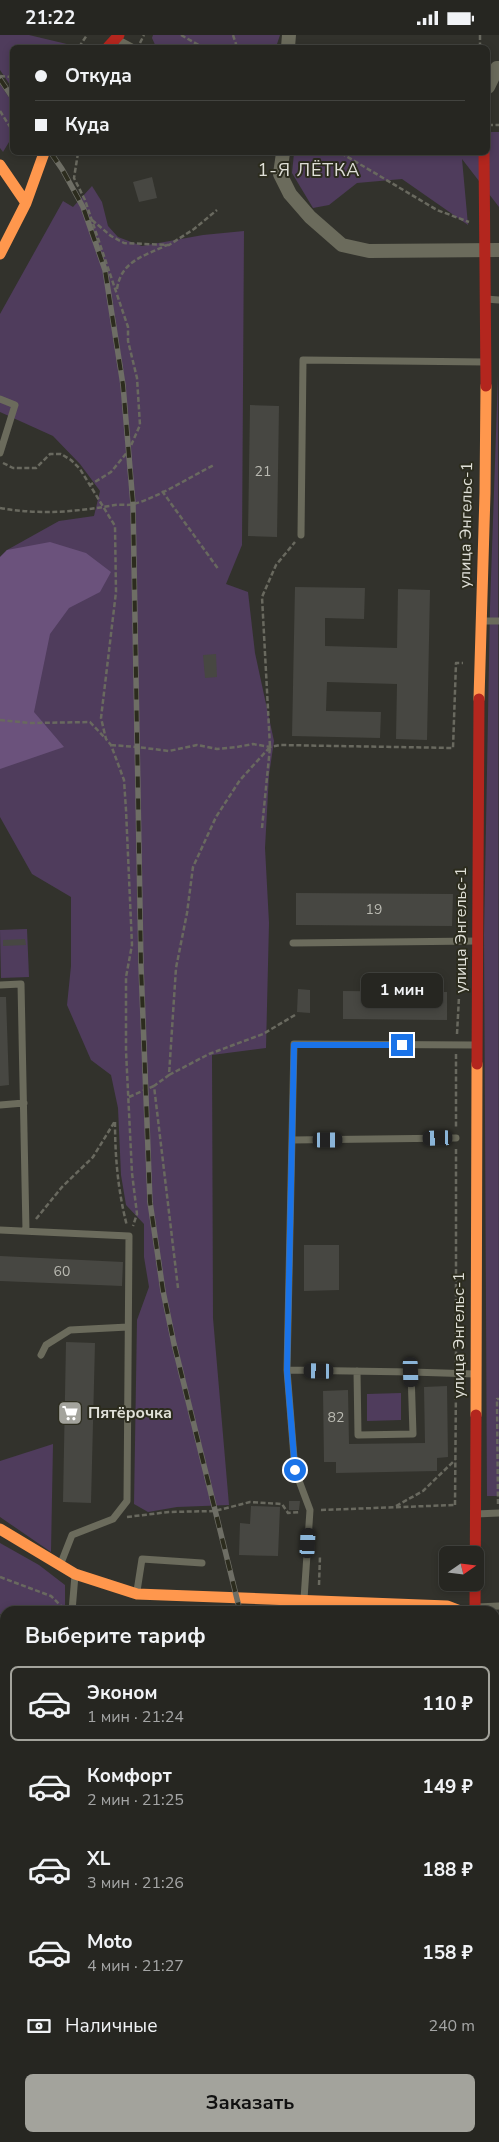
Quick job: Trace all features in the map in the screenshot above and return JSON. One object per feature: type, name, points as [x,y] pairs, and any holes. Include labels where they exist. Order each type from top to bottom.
[{"type":"street","points":[[490,83],[497,68],[499,68]]},
{"type":"street","points":[[0,254],[26,203],[43,155]]},
{"type":"street","points":[[283,155],[280,174],[290,194],[310,217],[342,245],[369,251],[492,250]]},
{"type":"street","name":"улица Энгельс-1","points":[[475,1606],[479,663],[488,369],[486,299],[492,250],[484,155]]},
{"type":"street","points":[[0,165],[26,203]]},
{"type":"street","points":[[0,1529],[75,1575],[137,1594],[449,1606]]},
{"type":"lane","points":[[118,37],[129,45]]},
{"type":"lane","points":[[486,299],[499,300]]},
{"type":"lane","points":[[300,535],[302,360],[488,369]]},
{"type":"lane","points":[[0,399],[15,405],[0,453]]},
{"type":"lane","points":[[480,621],[499,621]]},
{"type":"lane","points":[[293,943],[478,941]]},
{"type":"lane","points":[[0,985],[21,984],[26,1231]]},
{"type":"lane","points":[[304,1600],[310,1510],[295,1470],[287,1371],[294,1045],[478,1045]]},
{"type":"lane","points":[[0,1105],[24,1103]]},
{"type":"lane","points":[[292,1140],[456,1138]]},
{"type":"lane","points":[[0,1230],[130,1236],[127,1501],[113,1519],[72,1535],[59,1565]]},
{"type":"lane","points":[[41,1355],[46,1345],[70,1330],[128,1327]]},
{"type":"lane","points":[[287,1371],[477,1374]]},
{"type":"lane","points":[[357,1371],[358,1435],[413,1433],[411,1372]]},
{"type":"lane","points":[[476,1513],[498,1510]]},
{"type":"lane","points":[[137,1594],[142,1559],[202,1563]]},
{"type":"lane","points":[[72,1606],[75,1575]]},
{"type":"path","points":[[181,35],[198,45]]},
{"type":"path","points":[[0,111],[10,127]]},
{"type":"path","points":[[78,155],[74,178],[85,200],[128,327],[128,341],[137,379],[140,425],[129,450],[110,472],[90,485]]},
{"type":"path","points":[[344,155],[437,210],[477,225]]},
{"type":"path","points":[[117,291],[118,280],[130,263],[169,245],[217,211]]},
{"type":"path","points":[[91,219],[111,236],[124,243],[169,245]]},
{"type":"path","points":[[0,461],[13,468],[36,468],[50,453],[61,454],[80,469],[115,526],[117,569],[102,718],[106,739]]},
{"type":"path","points":[[0,508],[24,512],[53,512],[103,508],[117,504],[132,505],[214,465]]},
{"type":"path","points":[[162,491],[219,570]]},
{"type":"path","points":[[262,828],[270,747],[262,597],[276,565],[300,535]]},
{"type":"path","points":[[111,745],[168,751],[197,745],[217,749],[253,744],[270,747],[280,745],[453,748],[456,663],[479,663]]},
{"type":"path","points":[[463,663],[463,672]]},
{"type":"path","points":[[0,720],[31,723],[90,722],[111,745],[124,780],[132,945],[126,977],[126,1051],[132,1173],[138,1214],[130,1236]]},
{"type":"path","points":[[169,1075],[176,968],[188,913],[193,867],[216,817],[240,780],[270,747]]},
{"type":"path","points":[[455,1505],[456,1045],[459,991]]},
{"type":"path","points":[[129,1097],[209,1054],[262,1034],[294,1015]]},
{"type":"path","points":[[154,1085],[178,1288]]},
{"type":"path","points":[[26,1231],[62,1187],[93,1157],[115,1121],[115,1154],[120,1197],[130,1236]]},
{"type":"path","points":[[498,1510],[497,1399],[499,1399]]},
{"type":"path","points":[[395,1507],[423,1491],[456,1460]]},
{"type":"path","points":[[113,1519],[169,1512],[215,1511],[250,1502],[282,1503],[288,1513],[310,1510],[461,1505]]},
{"type":"path","points":[[0,1577],[51,1596],[61,1606]]},
{"type":"shaded area","points":[[0,35],[29,35],[71,45],[10,45],[10,85],[0,70]]},
{"type":"shaded area","points":[[153,35],[280,35],[277,45],[155,45],[152,38]]},
{"type":"shaded area","points":[[0,84],[10,99],[10,140],[3,152],[0,148]]},
{"type":"shaded area","points":[[490,132],[499,132],[499,207],[462,159],[468,225],[402,179],[357,183],[329,205],[313,208],[292,173],[294,155],[490,155]]},
{"type":"shaded area","points":[[92,186],[102,202],[108,226],[118,237],[142,246],[203,235],[244,231],[242,545],[226,584],[248,592],[255,653],[274,741],[269,775],[265,848],[269,923],[266,1048],[212,1055],[213,1318],[229,1505],[177,1507],[148,1512],[134,1504],[137,1320],[149,1287],[144,1257],[144,1224],[126,1205],[121,1175],[118,1108],[111,1075],[91,1060],[67,1005],[71,966],[71,897],[32,874],[0,817],[0,557],[7,550],[59,521],[94,516],[100,491],[80,464],[53,436],[0,412],[0,314],[63,201],[73,207]]},
{"type":"shaded area","points":[[498,375],[499,1496],[487,1496],[484,935],[490,607]]},
{"type":"shaded area","points":[[50,542],[86,553],[111,572],[100,592],[69,608],[50,634],[34,712],[64,747],[0,769],[0,557],[7,550]]},
{"type":"shaded area","points":[[27,929],[29,977],[1,978],[0,930]]},
{"type":"shaded area","points":[[401,1393],[401,1420],[367,1421],[367,1394]]},
{"type":"shaded area","points":[[53,1444],[51,1552],[0,1517],[0,1461]]},
{"type":"shaded area","points":[[0,1543],[39,1565],[65,1585],[65,1606],[0,1606]]},
{"type":"building","points":[[152,177],[157,198],[139,202],[133,182]]},
{"type":"building","points":[[250,405],[279,406],[277,537],[248,536]]},
{"type":"building","points":[[295,587],[365,588],[364,619],[325,618],[325,646],[397,648],[398,589],[430,590],[427,740],[396,739],[397,684],[327,682],[326,711],[381,712],[380,738],[292,736]]},
{"type":"building","points":[[216,654],[217,677],[205,678],[203,655]]},
{"type":"building","points":[[296,893],[453,894],[452,926],[296,925]]},
{"type":"building","points":[[25,939],[26,945],[3,946],[3,940]]},
{"type":"building","points":[[298,989],[310,990],[310,1013],[297,1012]]},
{"type":"building","points":[[343,991],[447,992],[447,1020],[343,1019]]},
{"type":"building","points":[[0,997],[6,997],[9,1085],[0,1086]]},
{"type":"building","points":[[304,1245],[339,1245],[339,1290],[304,1291]]},
{"type":"building","points":[[0,1256],[123,1262],[122,1286],[0,1281]]},
{"type":"building","points":[[66,1342],[95,1343],[91,1503],[63,1502]]},
{"type":"building","points":[[447,1386],[448,1457],[437,1458],[437,1471],[336,1473],[336,1462],[324,1462],[323,1391],[348,1390],[349,1444],[425,1443],[424,1387]]},
{"type":"building","points":[[289,1501],[300,1501],[299,1510],[289,1510]]},
{"type":"building","points":[[251,1506],[280,1507],[278,1556],[239,1555],[240,1523],[250,1524]]},
{"type":"railway","points":[[0,79],[10,94]]},
{"type":"railway","points":[[52,155],[83,207],[105,270],[123,385],[133,504],[141,966],[150,1202],[163,1291],[174,1344],[239,1606]]},
{"type":"traffic: slow","points":[[0,254],[26,203],[43,155]]},
{"type":"traffic: slow","points":[[0,165],[26,203]]},
{"type":"traffic: slow","points":[[479,699],[486,386]]},
{"type":"traffic: slow","points":[[476,1415],[477,1064]]},
{"type":"traffic: slow","points":[[0,1529],[75,1574],[137,1594],[447,1606]]},
{"type":"traffic: jam","points":[[110,45],[119,35]]},
{"type":"traffic: jam","points":[[484,155],[486,386]]},
{"type":"traffic: jam","points":[[477,1064],[479,699]]},
{"type":"traffic: jam","points":[[475,1606],[476,1415]]},
{"type":"place","name":"Пятёрочка","points":[[70,1413]]},
{"type":"district","name":"1-Я ЛЁТКА","points":[[309,170]]},
{"type":"route","points":[[295,1470],[287,1371],[294,1045],[402,1045]]}]
